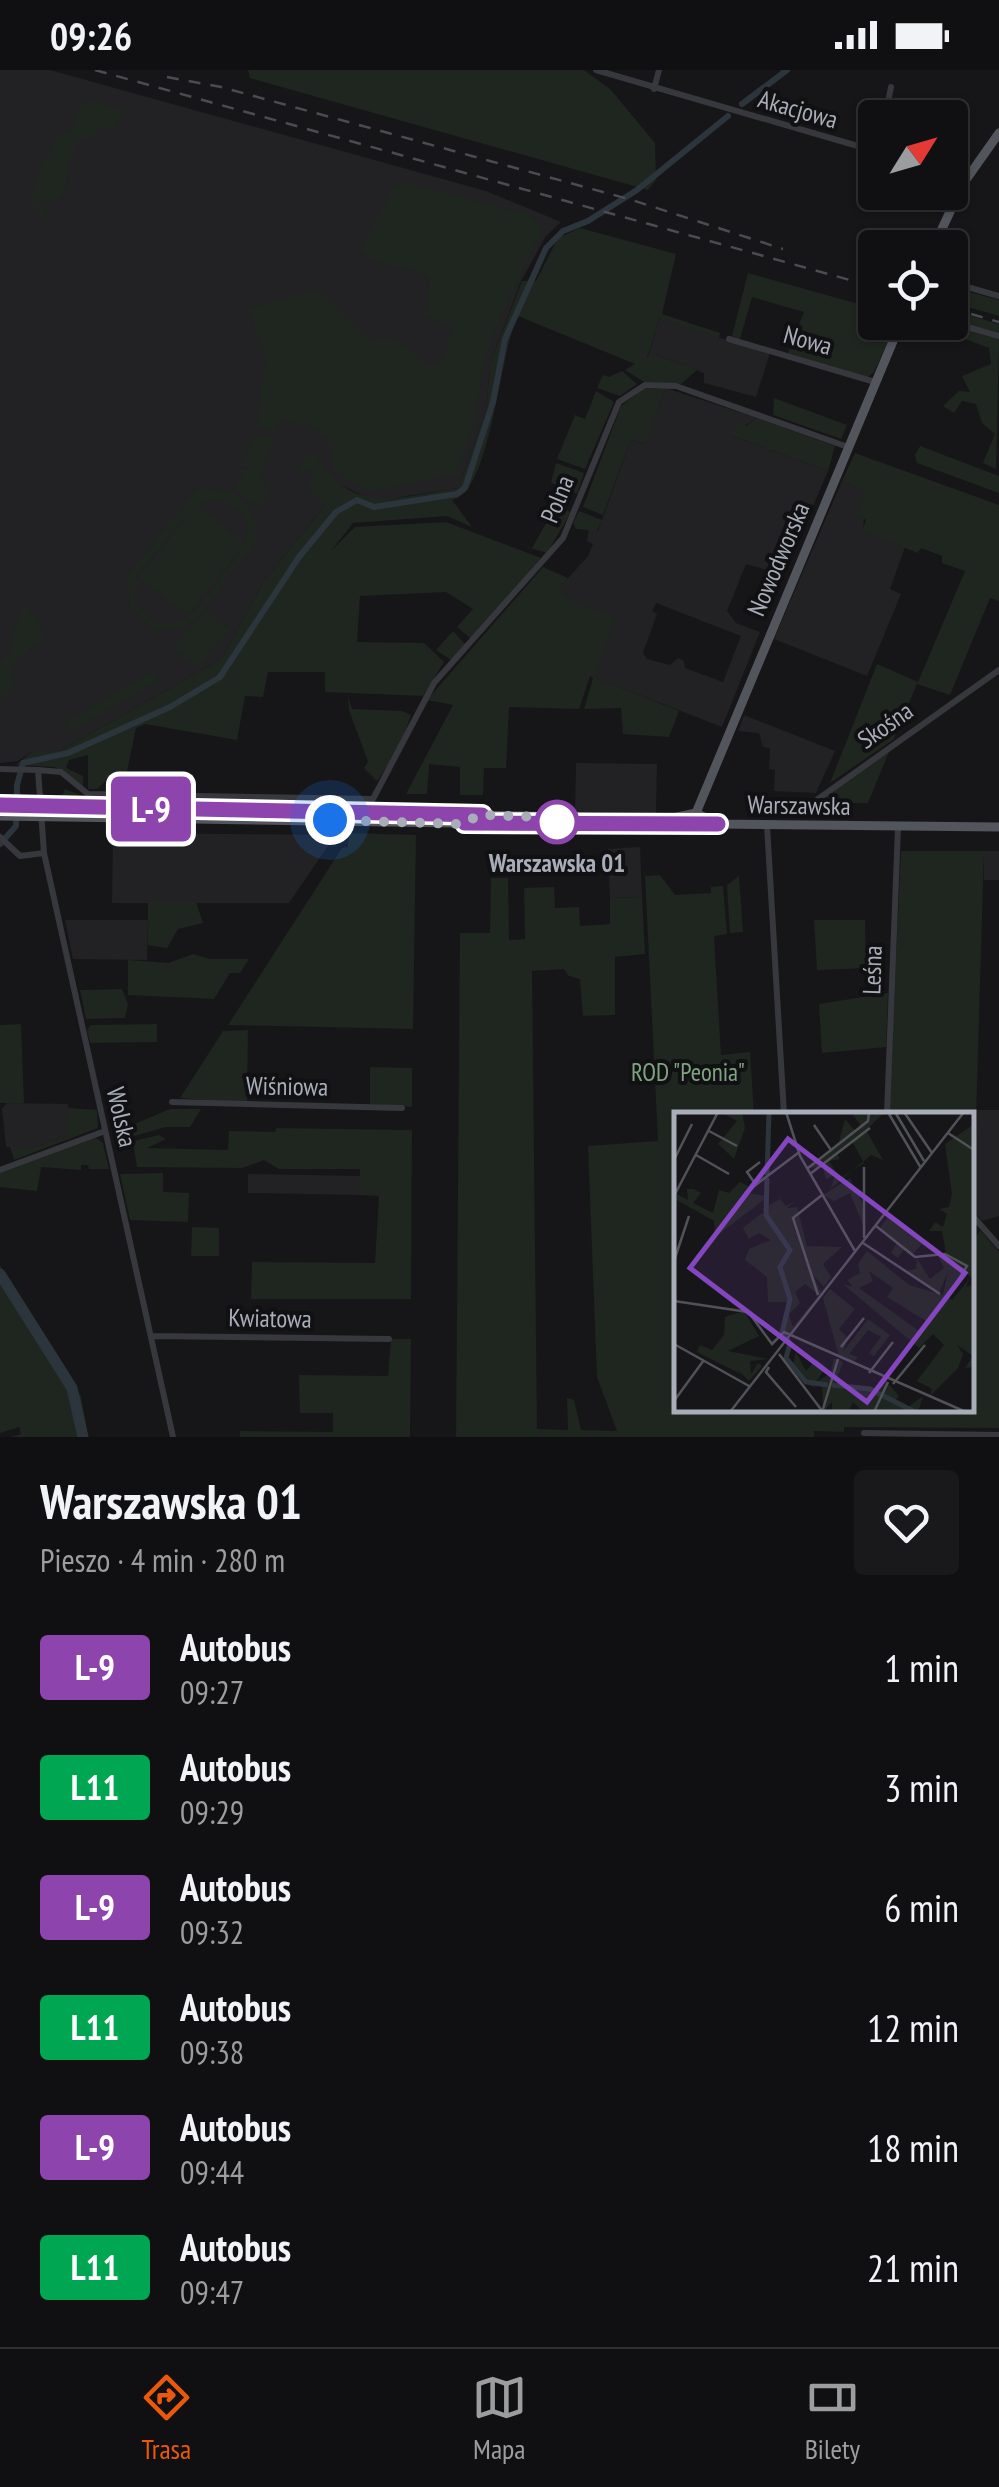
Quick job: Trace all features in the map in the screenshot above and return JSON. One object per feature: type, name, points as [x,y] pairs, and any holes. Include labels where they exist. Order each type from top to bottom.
[{"type":"main road","points":[[942,230],[969,175],[999,132]]},
{"type":"main road","name":"Nowodworska","points":[[696,813],[893,340]]},
{"type":"main road","name":"Warszawska","points":[[4,810],[458,824],[482,815],[668,819],[696,813],[718,824],[999,828]]},
{"type":"street","name":"Akacjowa","points":[[596,70],[858,146]]},
{"type":"street","points":[[654,89],[659,70]]},
{"type":"street","points":[[887,100],[890,87]]},
{"type":"street","points":[[968,287],[999,296]]},
{"type":"street","points":[[968,327],[999,336]]},
{"type":"street","name":"Nowa","points":[[730,338],[875,382]]},
{"type":"street","name":"Polna","points":[[34,769],[60,772],[88,794],[373,799],[434,683],[563,538],[606,425],[628,392],[654,383],[676,386],[848,447]]},
{"type":"street","name":"Skośna","points":[[796,814],[999,670]]},
{"type":"street","points":[[0,769],[34,769]]},
{"type":"street","name":"Wolska","points":[[34,769],[44,853],[173,1437]]},
{"type":"street","points":[[768,824],[784,1112]]},
{"type":"street","name":"Leśna","points":[[887,1112],[898,827]]},
{"type":"street","points":[[0,837],[25,858],[44,853]]},
{"type":"street","name":"Wiśniowa","points":[[172,1102],[402,1108]]},
{"type":"street","points":[[0,1170],[105,1131]]},
{"type":"street","points":[[974,1217],[999,1246]]},
{"type":"street","name":"Kwiatowa","points":[[150,1336],[389,1340]]},
{"type":"street","points":[[864,1432],[999,1434]]},
{"type":"shaded area","points":[[0,70],[50,70],[486,191],[561,222],[546,236],[521,281],[490,364],[486,412],[458,488],[374,501],[341,485],[264,581],[221,659],[60,751],[33,751],[18,761],[0,763]]},
{"type":"shaded area","points":[[659,319],[770,353],[756,397],[704,383],[704,373],[657,355],[647,360]]},
{"type":"shaded area","points":[[666,388],[757,418],[730,435],[828,471],[804,527],[794,534],[798,542],[784,575],[746,564],[727,611],[736,623],[760,632],[722,727],[593,677],[562,596],[561,586],[588,556],[593,544],[587,541],[589,528],[598,531],[631,439],[644,444]],"holes":[[[656,603],[741,636],[723,682],[685,668],[684,661],[678,658],[670,665],[647,659],[643,653],[657,614],[652,611]]]},
{"type":"shaded area","points":[[842,481],[866,491],[863,531],[905,547],[890,589],[901,594],[867,676],[774,639]]},
{"type":"shaded area","points":[[744,715],[835,751],[816,793],[774,791],[770,748],[763,747],[759,733],[738,731]]},
{"type":"shaded area","points":[[576,763],[657,764],[656,813],[575,812]]},
{"type":"shaded area","points":[[113,833],[330,835],[332,840],[289,903],[112,903]]},
{"type":"shaded area","points":[[640,847],[642,897],[610,898],[608,849]]},
{"type":"shaded area","points":[[984,851],[999,851],[999,880],[984,880]]},
{"type":"shaded area","points":[[65,920],[148,920],[147,960],[73,959]]},
{"type":"shaded area","points":[[7,1103],[68,1104],[68,1136],[36,1147],[6,1147],[2,1109]]},
{"type":"shaded area","points":[[977,1110],[999,1110],[999,1216],[983,1221],[974,1212]]},
{"type":"shaded area","points":[[248,1174],[361,1176],[360,1195],[248,1193]]},
{"type":"green space","points":[[248,70],[584,70],[611,90],[655,143],[656,180],[648,190],[250,78]]},
{"type":"green space","points":[[95,99],[123,112],[117,127],[102,128],[94,136],[77,142],[68,166],[66,190],[56,200],[41,203],[48,213],[42,218],[30,201],[41,164],[59,136],[72,128],[80,104]]},
{"type":"green space","points":[[403,182],[530,215],[542,230],[495,329],[482,371],[476,420],[456,474],[370,492],[334,471],[327,438],[312,427],[281,420],[275,432],[256,425],[266,360],[248,308],[318,289],[371,341],[394,338],[425,365],[441,363],[452,328],[427,316],[429,278],[375,261],[361,250],[393,188]]},
{"type":"green space","points":[[580,228],[676,254],[662,314],[720,333],[719,338],[659,319],[647,358],[656,355],[697,370],[681,384],[644,382],[625,370],[635,364],[518,316],[485,449],[465,492],[452,500],[472,527],[447,516],[353,523],[331,551],[355,527],[446,522],[541,558],[471,639],[457,627],[473,609],[446,592],[360,596],[357,642],[424,643],[444,662],[423,696],[325,692],[325,672],[268,672],[263,697],[245,696],[237,740],[145,724],[136,728],[125,781],[112,775],[97,789],[88,789],[88,755],[69,760],[66,768],[83,776],[83,786],[55,767],[16,765],[33,751],[60,751],[221,659],[264,581],[325,505],[307,488],[315,470],[297,470],[305,455],[317,456],[330,475],[361,495],[396,498],[458,488],[486,412],[490,364],[522,281],[536,281],[558,238]]},
{"type":"green space","points":[[748,273],[858,304],[858,340],[888,340],[868,377],[788,353],[804,312],[752,297],[740,339],[732,336]]},
{"type":"green space","points":[[968,292],[999,300],[999,316],[968,307]]},
{"type":"green space","points":[[968,315],[999,324],[999,334],[968,325]]},
{"type":"green space","points":[[968,331],[999,339],[996,469],[983,463],[995,434],[982,423],[976,404],[962,401],[954,413],[943,406],[959,391],[970,392],[962,376],[991,364],[989,348],[968,340]]},
{"type":"green space","points":[[622,371],[637,384],[620,396],[597,388],[603,375],[609,377]]},
{"type":"green space","points":[[666,388],[645,444],[631,439],[603,515],[583,507],[621,406],[643,389]]},
{"type":"green space","points":[[596,391],[614,402],[585,469],[557,459],[575,415],[585,419]]},
{"type":"green space","points":[[774,398],[847,425],[841,439],[773,415]]},
{"type":"green space","points":[[757,418],[835,446],[828,471],[730,435],[737,423],[746,426]]},
{"type":"green space","points":[[254,434],[275,439],[262,471],[258,471],[269,488],[260,510],[235,489],[244,470],[254,469],[241,465]]},
{"type":"green space","points":[[920,446],[999,476],[999,493],[917,463],[915,455]]},
{"type":"green space","points":[[855,453],[999,505],[999,601],[990,598],[950,695],[917,684],[894,739],[830,783],[877,664],[918,682],[965,571],[942,563],[942,556],[921,548],[918,553],[862,531],[866,520],[856,515],[865,491],[842,481]]},
{"type":"green space","points":[[556,463],[584,473],[577,494],[551,483]]},
{"type":"green space","points":[[199,487],[233,493],[245,503],[255,521],[255,543],[197,618],[180,629],[154,630],[130,606],[127,576]],"holes":[[[217,500],[234,507],[244,516],[244,543],[197,505]],[[193,507],[139,578],[187,616],[241,549],[201,604],[183,620],[168,624],[152,622],[135,602],[137,575]]]},
{"type":"green space","points":[[556,506],[571,512],[547,553],[521,545],[532,548]]},
{"type":"green space","points":[[579,511],[602,520],[597,531],[576,529],[573,523]]},
{"type":"green space","points":[[543,567],[568,578],[561,586],[563,596],[616,618],[594,677],[679,711],[669,737],[623,734],[621,708],[584,709],[593,678],[590,676],[579,709],[509,707],[506,768],[484,768],[483,795],[460,795],[460,767],[429,764],[427,794],[406,794],[453,705],[427,700]]},
{"type":"green space","points":[[24,602],[45,631],[12,667],[16,685],[0,700],[0,662],[12,650],[11,635]]},
{"type":"green space","points":[[207,611],[230,630],[197,667],[172,646]]},
{"type":"green space","points":[[453,631],[466,645],[451,660],[436,650]]},
{"type":"green space","points":[[154,670],[160,680],[70,732],[65,723]]},
{"type":"green space","points":[[348,696],[352,709],[402,711],[411,715],[400,747],[377,781],[364,768],[368,762],[349,710]]},
{"type":"green space","points":[[891,747],[868,803],[831,803],[824,794]]},
{"type":"green space","points":[[65,789],[88,798],[455,803],[467,808],[60,801]]},
{"type":"green space","points":[[349,833],[416,835],[413,1029],[228,1025],[342,848],[348,847]]},
{"type":"green space","points":[[901,851],[984,851],[976,1118],[974,1112],[889,1110]]},
{"type":"green space","name":"ROD \"Peonia\"","points":[[660,875],[675,895],[711,893],[711,887],[723,886],[727,934],[714,936],[721,1055],[750,1052],[754,1112],[674,1112],[674,1412],[974,1412],[974,1240],[980,1230],[999,1252],[999,1428],[844,1427],[844,1432],[814,1431],[814,1437],[456,1437],[460,933],[490,933],[491,878],[508,878],[509,940],[525,939],[524,888],[554,887],[555,908],[579,907],[580,926],[610,924],[610,898],[642,897],[645,954],[615,957],[615,1015],[583,1016],[580,979],[569,976],[564,969],[532,971],[537,1429],[568,1430],[567,1398],[574,1400],[581,1430],[617,1431],[597,1377],[588,1146],[658,1141],[645,876]]},
{"type":"green space","points":[[739,876],[743,932],[730,933],[727,885]]},
{"type":"green space","points":[[148,902],[196,902],[203,923],[178,929],[167,948],[148,945]]},
{"type":"green space","points":[[814,920],[865,920],[866,968],[817,970]]},
{"type":"green space","points":[[193,954],[210,959],[249,959],[240,973],[230,973],[214,999],[128,995],[128,960],[168,963]]},
{"type":"green space","points":[[122,989],[128,1004],[125,1018],[86,1019],[80,990]]},
{"type":"green space","points":[[888,993],[886,1047],[822,1053],[819,1004]]},
{"type":"green space","points":[[21,1024],[24,1103],[0,1103],[0,1025]]},
{"type":"green space","points":[[157,1024],[157,1042],[90,1043],[87,1030],[91,1025]]},
{"type":"green space","points":[[248,1030],[247,1103],[180,1098],[223,1031]]},
{"type":"green space","points":[[370,1067],[412,1068],[412,1107],[370,1104]]},
{"type":"green space","points":[[68,1108],[97,1110],[98,1128],[14,1160],[10,1147],[36,1147],[67,1136]]},
{"type":"green space","points":[[170,1109],[201,1109],[190,1127],[166,1127],[113,1142],[118,1131]]},
{"type":"green space","points":[[276,1128],[412,1130],[411,1299],[251,1299],[252,1262],[375,1263],[379,1196],[360,1195],[360,1169],[279,1169],[264,1160],[242,1168],[137,1167],[133,1141],[159,1135],[166,1139],[147,1148],[228,1150],[229,1131],[275,1132]]},
{"type":"green space","points":[[95,1137],[103,1143],[109,1169],[89,1169],[88,1165],[81,1165],[81,1170],[41,1167],[37,1191],[0,1187],[0,1173]]},
{"type":"green space","points":[[163,1173],[163,1192],[189,1193],[188,1222],[130,1220],[120,1174]]},
{"type":"green space","points":[[192,1227],[219,1228],[219,1256],[191,1256]]},
{"type":"green space","points":[[0,1265],[81,1396],[88,1437],[11,1437],[21,1434],[19,1427],[0,1433]]},
{"type":"green space","points":[[391,1339],[411,1339],[410,1437],[240,1437],[240,1431],[333,1432],[333,1413],[300,1413],[299,1375],[388,1376]]},
{"type":"waterway","points":[[742,104],[787,70]]},
{"type":"waterway","points":[[0,844],[16,826],[17,785],[23,763],[68,753],[170,707],[220,677],[299,557],[336,512],[357,500],[374,507],[457,494],[465,488],[493,402],[505,339],[546,248],[563,231],[588,221],[637,190],[728,116]]},
{"type":"waterway","points":[[0,1274],[72,1388],[83,1437]]},
{"type":"railway","points":[[95,70],[858,282]]},
{"type":"railway","points":[[167,77],[221,87],[632,200],[783,249]]},
{"type":"railway","points":[[968,313],[999,322]]},
{"type":"bus line","name":"L-9","points":[[0,805],[482,815],[465,823],[718,824]]},
{"type":"place","name":"Warszawska 01","points":[[557,822]]},
{"type":"route","points":[[330,820],[458,824],[482,815],[572,818],[557,822]]}]
